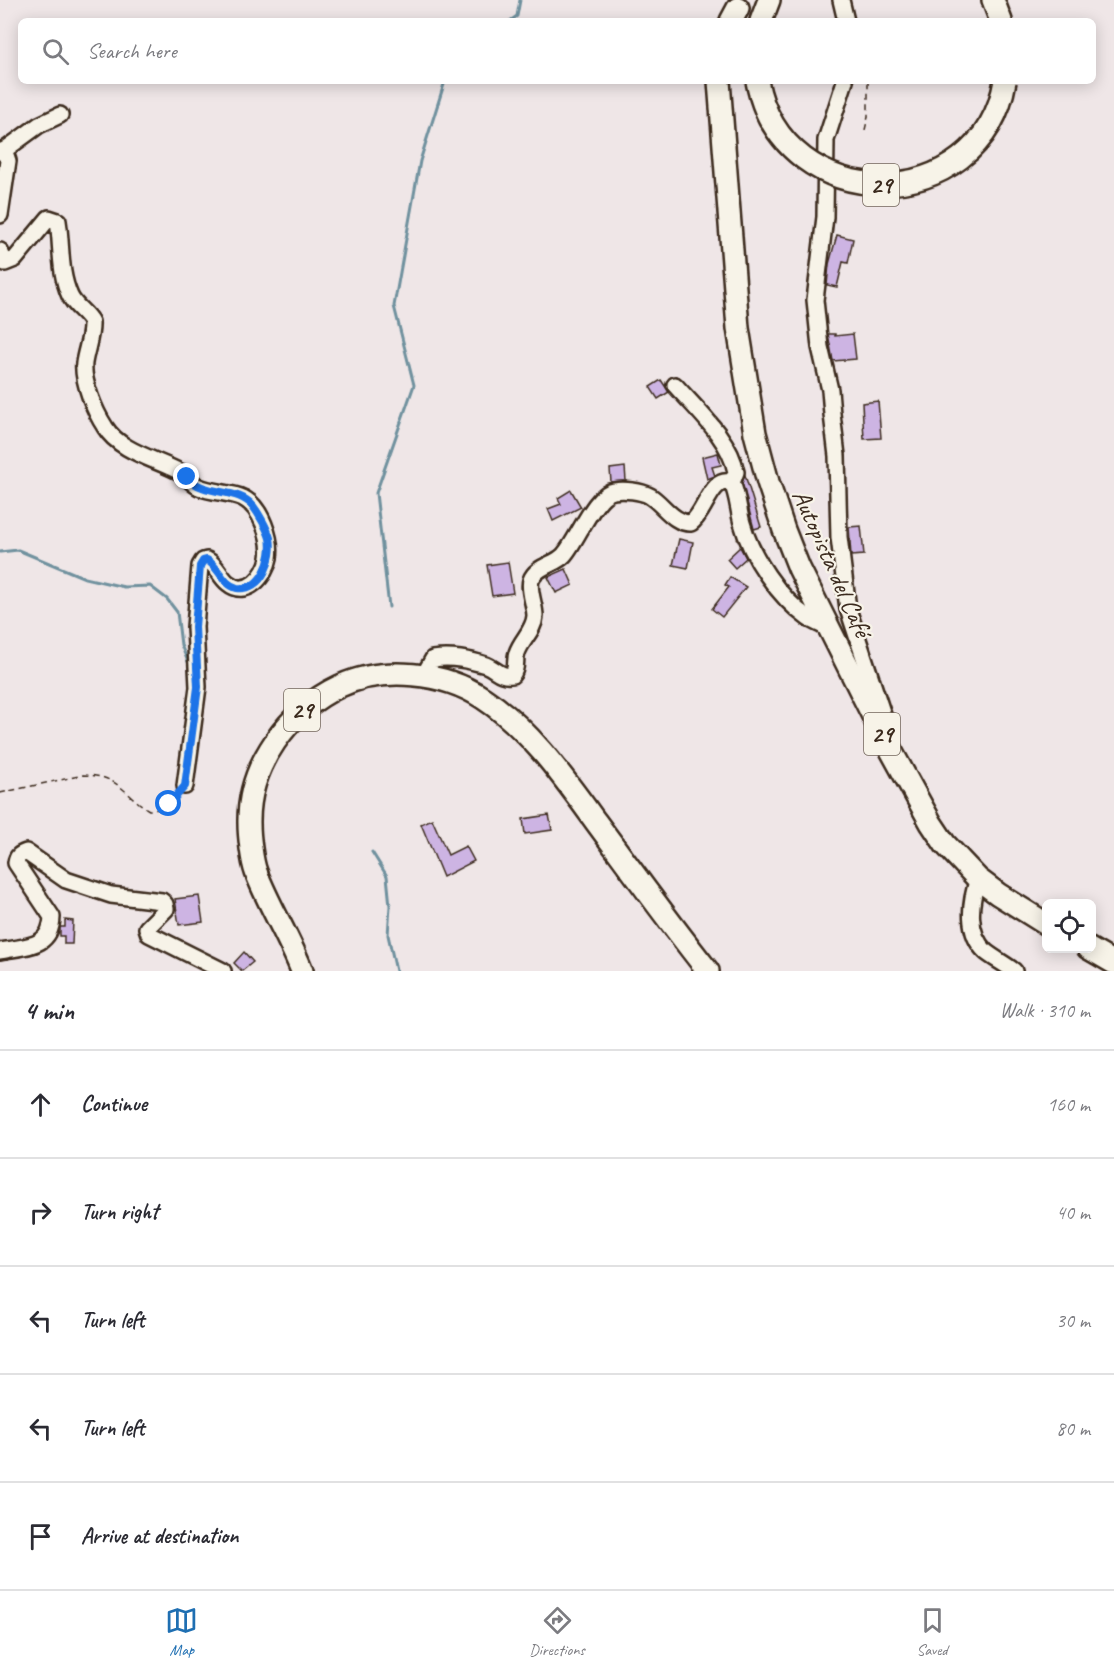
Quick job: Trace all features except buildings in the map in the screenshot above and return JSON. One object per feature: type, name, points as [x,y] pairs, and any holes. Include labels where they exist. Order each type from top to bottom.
[{"type":"highway","points":[[762,18],[769,0]]},
{"type":"highway","points":[[993,0],[1000,18]]},
{"type":"highway","name":"29","points":[[758,84],[769,116],[784,138],[802,156],[816,166],[847,180],[881,185],[898,184],[931,175],[960,157],[983,132],[993,117],[1004,84]]},
{"type":"highway","name":"Autopista del Café","points":[[719,87],[734,297],[750,409],[761,458],[793,554],[882,734],[945,844],[978,879],[1042,921]]},
{"type":"highway","name":"29","points":[[302,971],[255,870],[249,822],[254,787],[262,764],[276,739],[303,709],[340,686],[382,675],[424,675],[447,681],[482,697],[502,712],[551,761],[708,971]]},
{"type":"highway","points":[[1096,953],[1114,963]]},
{"type":"street","points":[[841,0],[845,18]]},
{"type":"street","points":[[844,84],[826,140],[825,217],[815,300],[820,347],[830,390],[837,456],[838,537],[845,591],[848,609],[884,718],[882,734]]},
{"type":"street","points":[[0,215],[8,161],[6,155],[1,151],[39,124],[60,115]]},
{"type":"street","points":[[0,251],[5,263],[9,262],[19,254],[49,219],[58,221],[60,254],[66,285],[75,304],[91,322],[84,362],[85,376],[104,426],[119,442],[181,472],[196,485],[244,499],[253,506],[269,535],[271,548],[265,571],[259,581],[251,585],[235,588],[226,582],[213,563],[207,560],[203,561],[200,566],[195,627],[198,687],[185,786]]},
{"type":"street","points":[[675,386],[708,422],[730,455],[736,472],[732,483],[737,494],[742,524],[763,568],[795,608],[809,619],[828,628]]},
{"type":"street","points":[[424,675],[434,659],[454,657],[491,667],[502,675],[512,675],[515,671],[517,651],[535,619],[530,583],[533,576],[538,570],[564,555],[597,504],[608,492],[644,493],[682,522],[692,523],[702,513],[716,484],[732,483]]},
{"type":"street","points":[[0,951],[38,944],[46,938],[52,928],[52,917],[16,863],[20,854],[26,852],[66,880],[111,895],[162,901],[166,909],[147,928],[149,934],[224,971]]},
{"type":"street","points":[[978,879],[972,904],[975,936],[987,953],[1014,971]]},
{"type":"path","points":[[865,130],[868,84]]},
{"type":"path","points":[[0,793],[83,775],[95,775],[108,778],[118,784],[136,801],[154,811],[169,804],[185,786]]},
{"type":"waterway","points":[[514,18],[517,16],[520,0]]},
{"type":"waterway","points":[[389,607],[376,493],[414,385],[394,306],[420,161],[444,84]]},
{"type":"waterway","points":[[0,552],[18,550],[85,578],[124,587],[150,586],[167,599],[177,612],[181,645],[191,669]]},
{"type":"waterway","points":[[372,852],[387,876],[390,906],[388,935],[396,971]]},
{"type":"route","points":[[169,804],[185,786],[198,687],[195,627],[200,566],[203,561],[207,560],[213,563],[226,582],[235,588],[243,588],[259,581],[265,571],[271,548],[267,530],[249,502],[234,495],[202,488],[187,477]]}]
